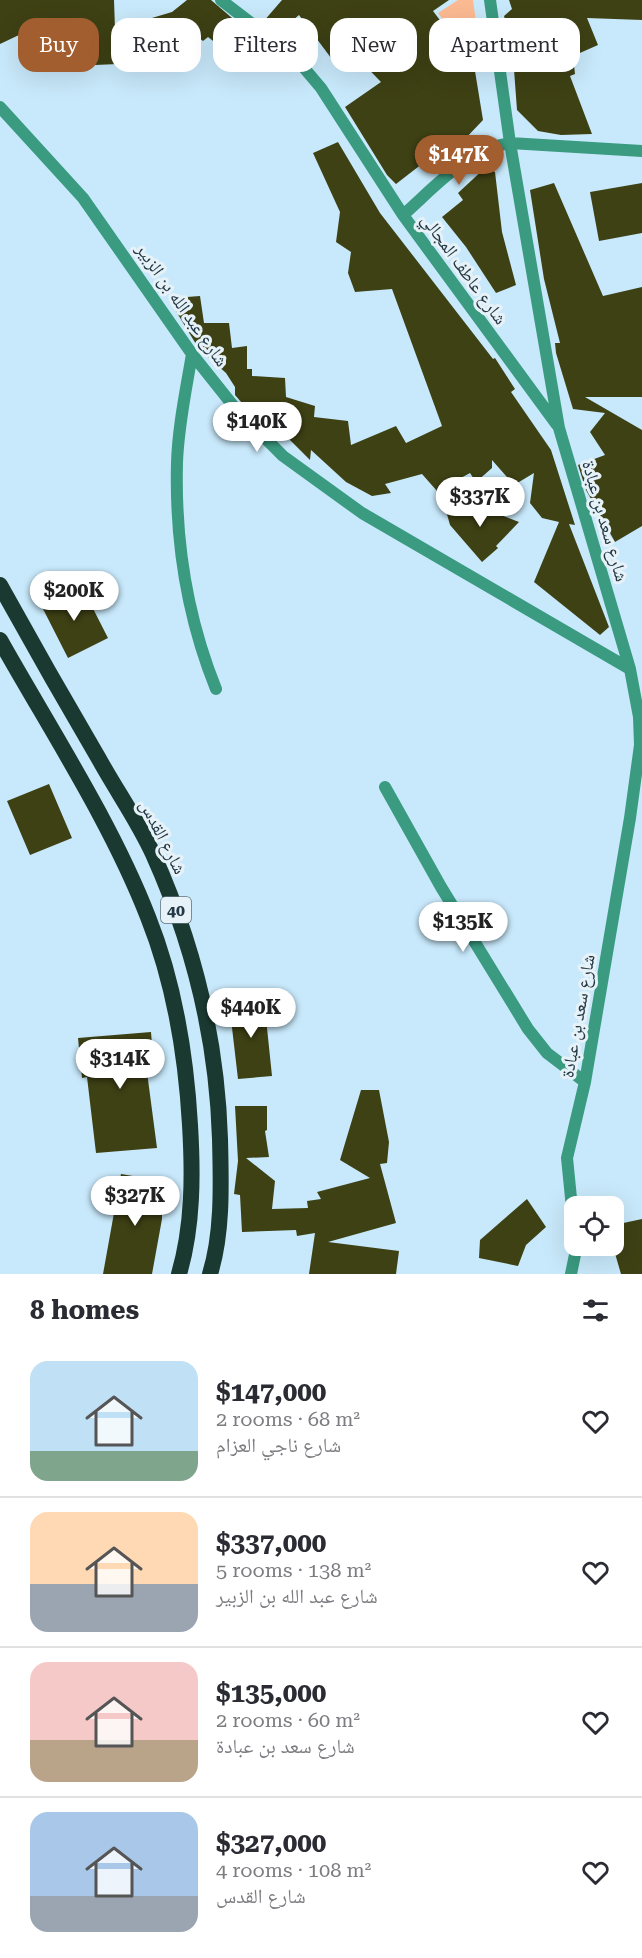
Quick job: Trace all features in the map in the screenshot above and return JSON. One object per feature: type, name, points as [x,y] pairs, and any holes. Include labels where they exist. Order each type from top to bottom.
[{"type":"highway","name":"شارع القدس","points":[[0,585],[152,851],[180,918],[194,963],[213,1041],[219,1108],[221,1172],[219,1220],[210,1274]]},
{"type":"highway","name":"40","points":[[0,640],[123,858],[149,918],[166,974],[185,1054],[192,1156],[190,1217],[179,1274]]},
{"type":"street","name":"شارع عاطف المجالي","points":[[221,0],[294,57],[321,88],[403,215],[559,428]]},
{"type":"street","name":"شارع سعد بن عبادة","points":[[490,0],[510,143],[559,428],[630,669],[639,717],[641,745],[585,1082],[567,1158],[571,1196]]},
{"type":"street","name":"شارع عبد الله بن الزبير","points":[[0,107],[83,198],[192,354],[259,435],[328,491],[630,669]]},
{"type":"street","points":[[403,215],[472,156],[494,146],[510,143],[642,151]]},
{"type":"street","points":[[192,354],[177,462],[177,505],[189,605],[203,657],[216,689]]},
{"type":"street","points":[[385,787],[441,886],[528,1029],[547,1053],[585,1082]]},
{"type":"street","points":[[571,1274],[575,1256]]},
{"type":"shaded area","points":[[458,0],[473,0],[475,18],[442,18],[438,13]]},
{"type":"building","points":[[0,0],[114,0],[115,18],[111,18],[111,64],[99,65],[99,18],[18,18],[18,35],[0,44]]},
{"type":"building","points":[[187,0],[211,0],[232,18],[213,18],[213,41],[208,37],[203,41],[201,40],[201,18],[152,18],[172,12]]},
{"type":"building","points":[[282,0],[449,0],[433,11],[438,18],[429,18],[429,72],[475,72],[483,120],[463,141],[432,164],[427,160],[396,184],[387,175],[345,107],[381,82],[371,72],[417,72],[417,18],[330,18],[330,57],[318,41],[318,18],[301,18],[299,15],[296,18],[266,18]]},
{"type":"building","points":[[509,0],[642,0],[642,20],[587,18],[598,45],[580,53],[580,18],[505,18],[512,9]]},
{"type":"building","points":[[514,72],[575,72],[570,76],[592,134],[561,135],[538,131],[517,110]]},
{"type":"building","points":[[338,142],[380,213],[493,359],[495,358],[515,389],[511,392],[551,450],[575,525],[569,524],[609,627],[600,635],[534,582],[559,522],[542,518],[530,503],[534,473],[514,485],[492,460],[492,468],[476,482],[470,473],[437,491],[422,474],[385,484],[391,493],[372,496],[346,482],[311,450],[310,460],[287,437],[288,427],[242,403],[235,395],[235,387],[226,373],[199,349],[171,303],[185,300],[187,297],[200,296],[204,323],[229,323],[232,348],[247,346],[247,369],[252,369],[252,376],[285,378],[286,397],[315,406],[314,417],[348,421],[351,445],[396,426],[406,443],[442,426],[392,289],[355,292],[348,273],[351,252],[336,242],[340,212],[313,153]]},
{"type":"building","points":[[486,167],[495,172],[502,232],[516,285],[496,293],[466,247],[442,217],[463,200],[458,193]]},
{"type":"building","points":[[554,183],[603,296],[642,287],[642,397],[585,397],[642,430],[642,526],[615,542],[586,490],[578,465],[605,455],[590,432],[605,413],[573,409],[556,353],[555,343],[560,343],[544,279],[530,190]]},
{"type":"building","points":[[642,183],[642,233],[599,241],[590,192]]},
{"type":"building","points":[[445,507],[493,507],[493,512],[519,522],[496,546],[498,548],[482,562],[450,525]]},
{"type":"building","points":[[81,585],[108,638],[68,658],[41,605]]},
{"type":"building","points":[[49,784],[72,838],[30,855],[7,801]]},
{"type":"building","points":[[264,999],[272,1076],[238,1079],[229,1002]]},
{"type":"building","points":[[151,1032],[154,1071],[147,1072],[157,1148],[96,1153],[87,1077],[82,1078],[78,1038]]},
{"type":"building","points":[[361,1090],[379,1090],[389,1142],[387,1163],[380,1164],[396,1223],[328,1242],[399,1251],[396,1274],[309,1274],[315,1233],[297,1236],[296,1230],[242,1232],[240,1195],[234,1194],[238,1161],[235,1106],[267,1106],[267,1130],[265,1131],[269,1157],[246,1158],[275,1181],[272,1209],[308,1208],[307,1201],[321,1199],[317,1192],[370,1178],[340,1160]]},
{"type":"building","points":[[121,1174],[162,1181],[162,1219],[152,1274],[103,1274]]},
{"type":"building","points":[[527,1199],[546,1227],[526,1245],[518,1266],[479,1258],[480,1240]]},
{"type":"building","points":[[642,1219],[642,1274],[621,1274],[616,1256],[624,1256],[624,1223]]}]
